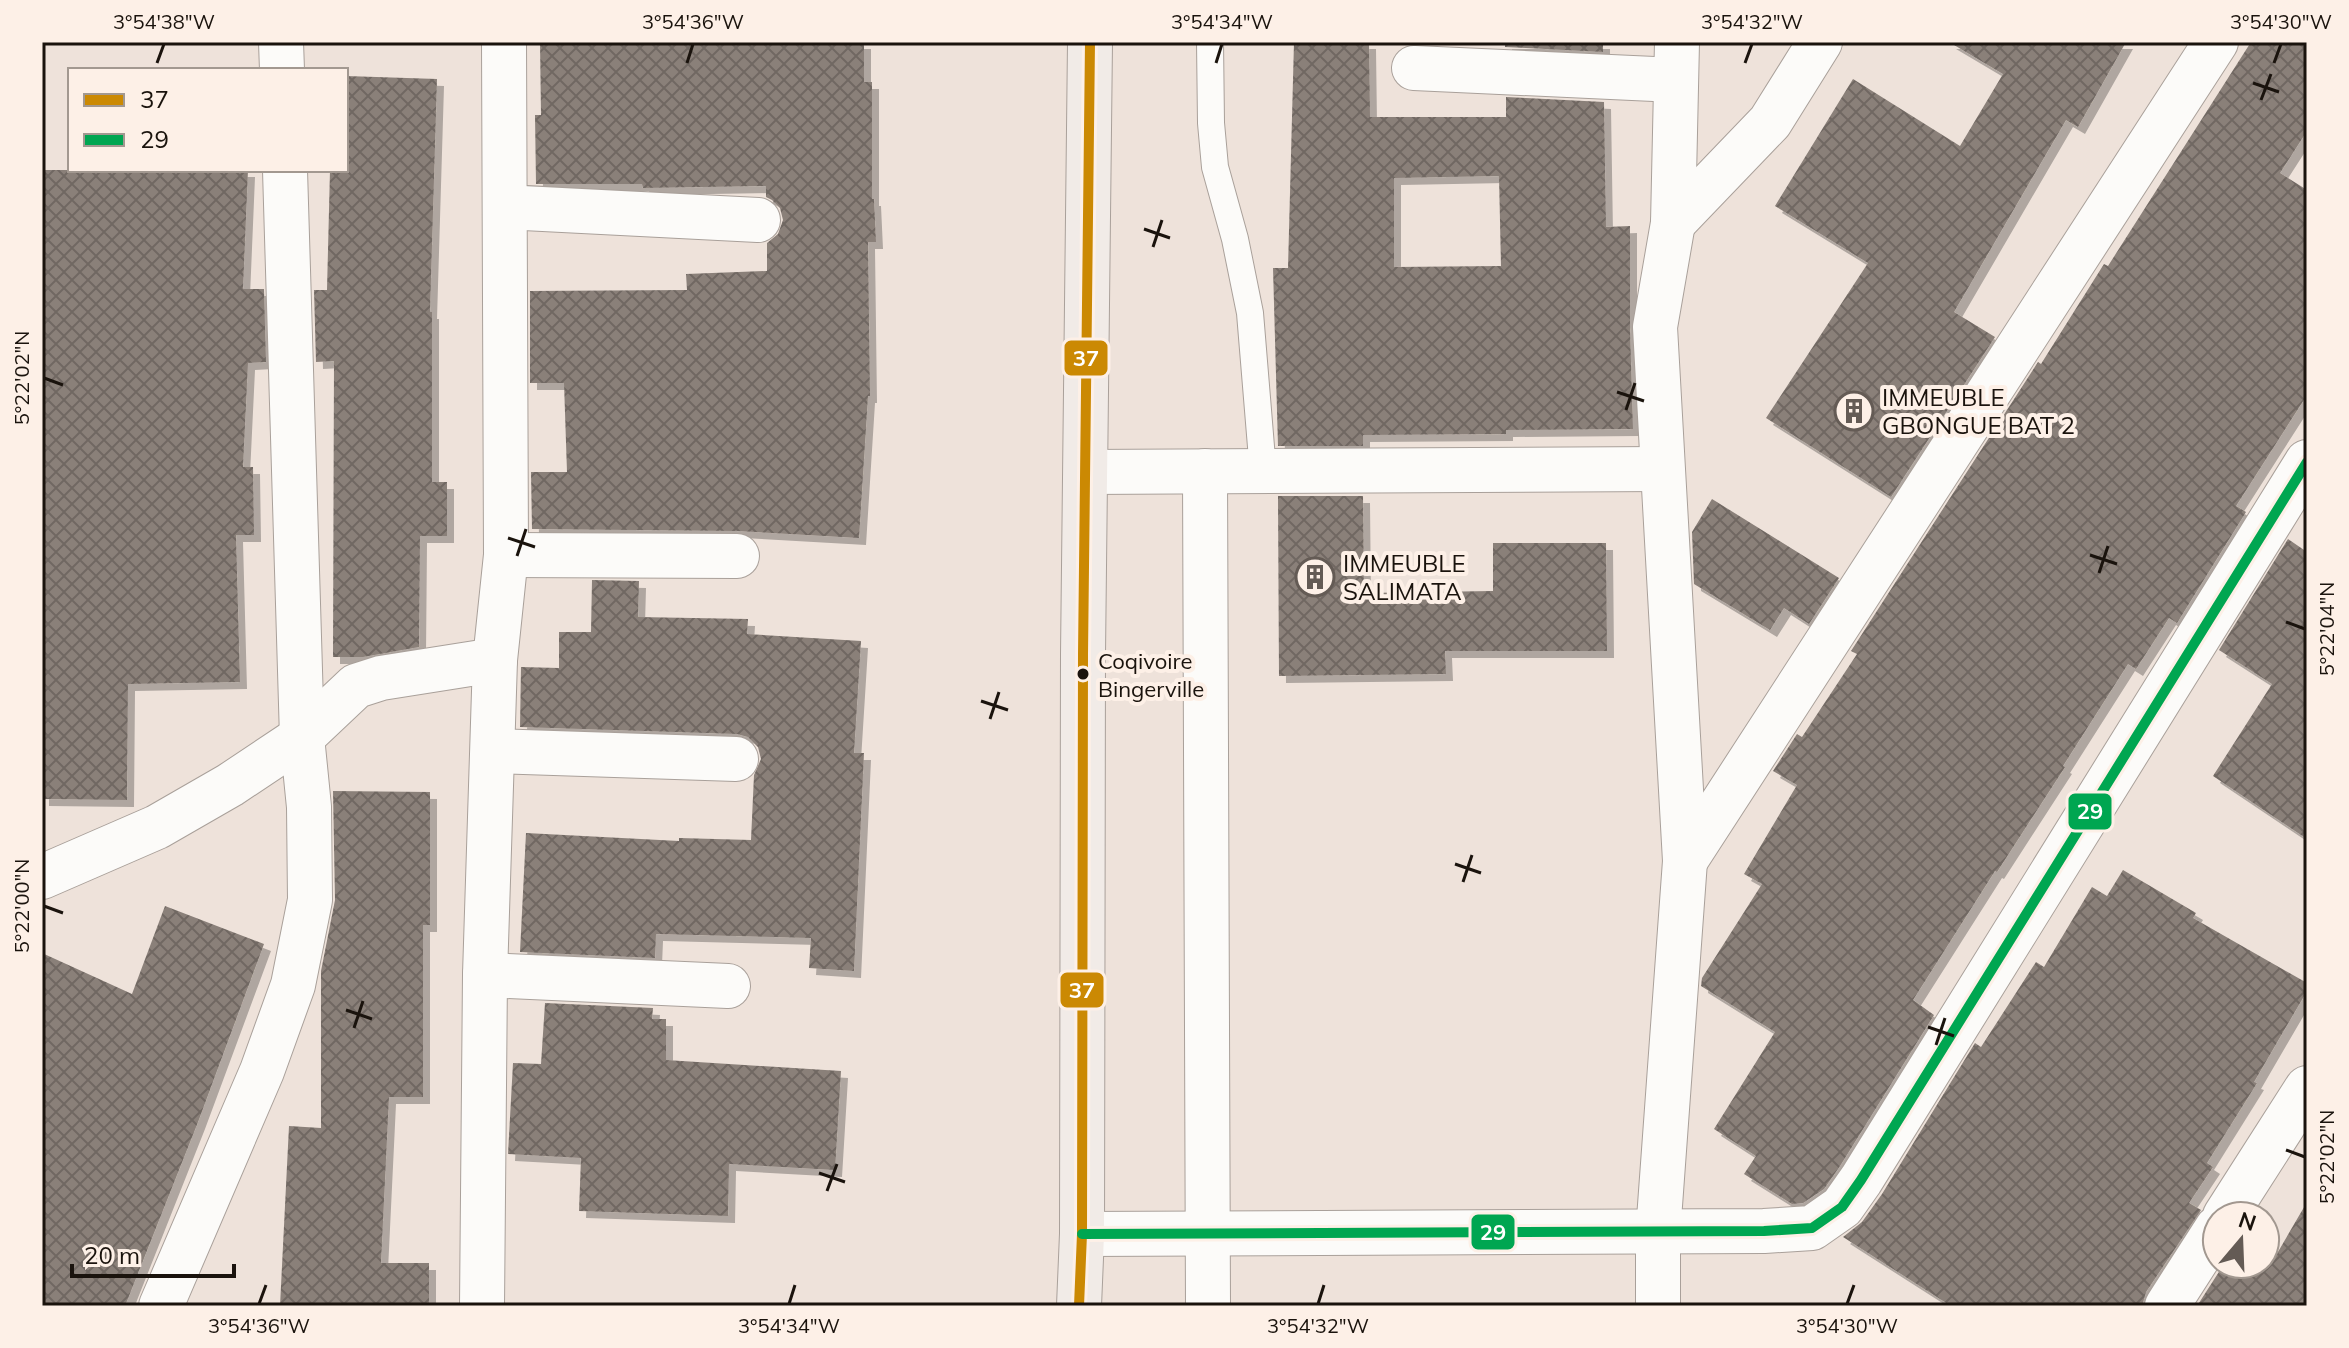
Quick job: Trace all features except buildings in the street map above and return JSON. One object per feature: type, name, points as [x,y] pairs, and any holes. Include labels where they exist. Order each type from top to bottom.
[{"type":"main road","points":[[1079,1306],[1090,42]]},
{"type":"street","points":[[281,42],[282,68]]},
{"type":"street","points":[[482,1306],[485,975],[495,660],[506,555],[504,42]]},
{"type":"street","points":[[1673,223],[1770,122],[1820,42]]},
{"type":"street","points":[[1685,861],[2216,42]]},
{"type":"street","points":[[1414,68],[1677,61],[1673,223],[1655,327],[1685,861],[1658,1233],[1658,1306]]},
{"type":"street","points":[[161,1306],[262,1071],[293,985],[310,900],[309,807],[302,737],[285,172]]},
{"type":"street","points":[[505,207],[758,220]]},
{"type":"street","points":[[1082,1234],[1658,1233],[1812,1228],[1842,1207],[1870,1167],[2307,462]]},
{"type":"street","points":[[1086,472],[1662,469]]},
{"type":"street","points":[[1205,471],[1208,1306]]},
{"type":"street","points":[[506,555],[737,556]]},
{"type":"street","points":[[42,877],[157,827],[230,785],[302,737],[356,686],[381,678],[495,660]]},
{"type":"street","points":[[494,751],[736,759]]},
{"type":"street","points":[[485,975],[728,986]]},
{"type":"street","points":[[2235,1200],[2307,1088]]},
{"type":"street","points":[[2167,1306],[2201,1253]]},
{"type":"lane","points":[[1210,42],[1215,167],[1235,239],[1250,313],[1263,471]]},
{"type":"transit line","name":"37","points":[[1079,1306],[1090,42]]},
{"type":"transit line","name":"29","points":[[1082,1234],[1764,1231],[1812,1228],[1842,1207],[1861,1180],[2307,462]]},
{"type":"place","name":"IMMEUBLE GBONGUE BAT 2","points":[[1854,411]]},
{"type":"place","name":"IMMEUBLE SALIMATA","points":[[1315,577]]},
{"type":"place","name":"Coqivoire Bingerville","points":[[1083,674]]}]
